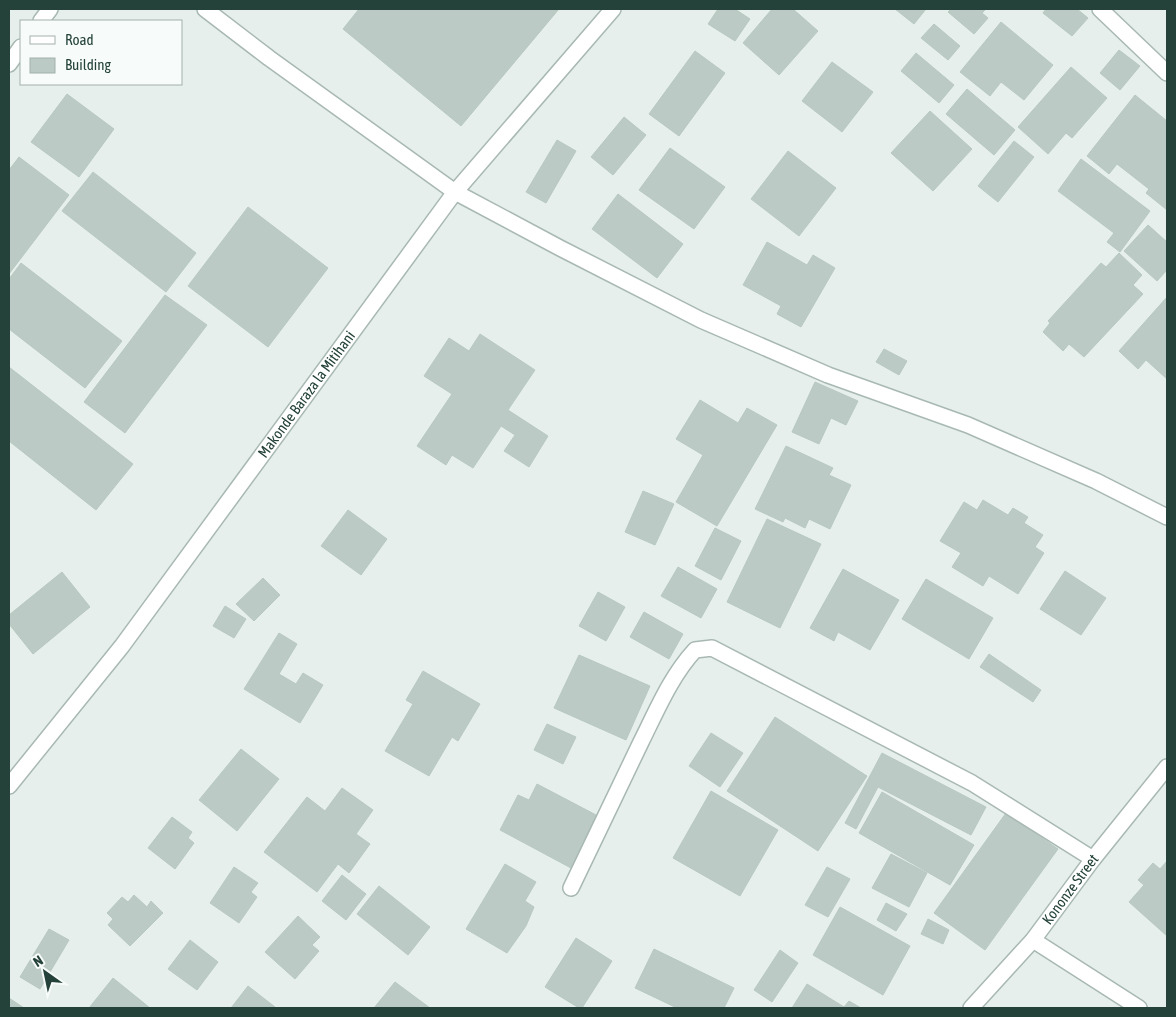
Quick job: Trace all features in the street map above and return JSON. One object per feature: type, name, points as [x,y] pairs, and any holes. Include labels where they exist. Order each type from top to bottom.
[{"type":"street","points":[[41,20],[50,9]]},
{"type":"street","points":[[205,9],[269,58],[455,192],[700,320],[828,374],[968,425],[1096,481],[1167,517]]},
{"type":"street","name":"Makonde Baraza la Mitihani","points":[[9,786],[122,646],[455,192],[613,9]]},
{"type":"street","points":[[1100,9],[1167,73]]},
{"type":"street","points":[[9,64],[20,48]]},
{"type":"street","points":[[572,888],[610,804],[682,664],[695,650],[712,648],[972,783],[1093,859]]},
{"type":"street","name":"Kononze Street","points":[[971,1008],[1033,940],[1093,859],[1167,767]]},
{"type":"street","points":[[1033,940],[1139,1008]]},
{"type":"building","points":[[359,9],[559,9],[461,126],[343,29]]},
{"type":"building","points":[[718,9],[735,9],[750,19],[735,41],[708,24]]},
{"type":"building","points":[[772,9],[793,9],[818,31],[779,75],[743,43]]},
{"type":"building","points":[[895,9],[926,9],[914,24]]},
{"type":"building","points":[[951,9],[986,9],[982,13],[988,18],[974,34],[948,12]]},
{"type":"building","points":[[1046,9],[1077,9],[1088,18],[1072,36],[1043,13]]},
{"type":"building","points":[[1001,22],[1053,65],[1024,100],[1001,82],[990,96],[960,72]]},
{"type":"building","points":[[934,24],[960,46],[948,60],[921,38]]},
{"type":"building","points":[[1119,50],[1140,66],[1120,90],[1100,73]]},
{"type":"building","points":[[695,51],[725,73],[679,136],[649,114]]},
{"type":"building","points":[[916,53],[954,85],[939,103],[901,71]]},
{"type":"building","points":[[832,62],[873,92],[842,132],[802,101]]},
{"type":"building","points":[[1071,67],[1107,98],[1072,138],[1066,133],[1048,154],[1018,127]]},
{"type":"building","points":[[967,89],[1015,130],[994,155],[946,114]]},
{"type":"building","points":[[67,94],[114,129],[79,177],[31,142]]},
{"type":"building","points":[[1135,95],[1167,121],[1167,210],[1146,193],[1149,189],[1117,164],[1109,174],[1087,156]]},
{"type":"building","points":[[930,111],[972,149],[933,191],[891,153]]},
{"type":"building","points":[[624,117],[646,135],[613,175],[591,157]]},
{"type":"building","points":[[557,140],[576,151],[546,203],[526,192]]},
{"type":"building","points":[[1014,141],[1034,157],[998,202],[978,186]]},
{"type":"building","points":[[670,148],[725,187],[694,229],[639,190]]},
{"type":"building","points":[[788,151],[836,188],[799,236],[751,199]]},
{"type":"building","points":[[19,157],[69,195],[9,274],[9,170]]},
{"type":"building","points":[[1081,159],[1150,211],[1120,252],[1107,242],[1114,233],[1058,191]]},
{"type":"building","points":[[93,172],[196,253],[166,292],[62,211]]},
{"type":"building","points":[[618,194],[683,244],[657,278],[592,229]]},
{"type":"building","points":[[248,207],[328,268],[268,347],[188,286]]},
{"type":"building","points":[[1148,225],[1167,242],[1167,270],[1157,281],[1124,251]]},
{"type":"building","points":[[767,242],[807,265],[813,255],[835,268],[801,327],[777,314],[781,306],[743,285]]},
{"type":"building","points":[[1119,253],[1142,275],[1133,285],[1143,294],[1084,357],[1069,344],[1063,351],[1043,332],[1050,323],[1048,321],[1101,263],[1106,267]]},
{"type":"building","points":[[21,263],[122,341],[85,388],[9,329],[9,279]]},
{"type":"building","points":[[165,295],[207,325],[125,433],[84,402]]},
{"type":"building","points":[[1167,297],[1167,379],[1146,360],[1138,369],[1119,351]]},
{"type":"building","points":[[480,334],[535,370],[508,410],[548,436],[529,467],[504,451],[515,435],[501,426],[473,468],[452,455],[446,465],[417,446],[452,394],[424,376],[449,338],[469,351]]},
{"type":"building","points":[[884,349],[907,361],[899,375],[876,362]]},
{"type":"building","points":[[9,367],[133,464],[96,510],[9,441]]},
{"type":"building","points":[[815,382],[858,401],[846,425],[831,418],[819,444],[792,432]]},
{"type":"building","points":[[700,400],[738,423],[747,408],[777,425],[717,526],[676,502],[703,455],[676,439]]},
{"type":"building","points":[[786,446],[833,468],[829,475],[851,485],[830,529],[809,519],[805,528],[785,518],[783,522],[755,509]]},
{"type":"building","points":[[643,491],[674,504],[655,545],[625,532]]},
{"type":"building","points":[[983,500],[1008,515],[1013,508],[1028,517],[1024,523],[1043,535],[1035,547],[1044,553],[1018,594],[989,576],[983,586],[952,567],[961,553],[940,541],[964,502],[977,510]]},
{"type":"building","points":[[348,510],[387,539],[361,575],[321,546]]},
{"type":"building","points":[[767,519],[821,544],[780,628],[727,602]]},
{"type":"building","points":[[715,528],[741,541],[721,580],[695,566]]},
{"type":"building","points":[[678,567],[717,589],[701,618],[661,596]]},
{"type":"building","points":[[843,569],[899,600],[870,650],[838,632],[834,641],[810,628]]},
{"type":"building","points":[[1065,571],[1106,598],[1081,635],[1040,609]]},
{"type":"building","points":[[62,572],[90,607],[33,654],[9,624],[9,615]]},
{"type":"building","points":[[263,578],[280,595],[254,621],[236,604]]},
{"type":"building","points":[[926,579],[993,618],[969,659],[902,619]]},
{"type":"building","points":[[598,592],[625,607],[606,641],[579,626]]},
{"type":"building","points":[[225,606],[246,619],[234,638],[213,626]]},
{"type":"building","points":[[644,612],[683,634],[669,659],[630,637]]},
{"type":"building","points":[[279,633],[297,644],[279,674],[296,684],[303,673],[323,685],[300,723],[244,689]]},
{"type":"building","points":[[989,654],[1041,690],[1033,702],[980,667]]},
{"type":"building","points":[[579,655],[650,686],[626,740],[554,708]]},
{"type":"building","points":[[423,671],[480,704],[458,741],[452,737],[429,776],[385,751],[413,704],[406,700]]},
{"type":"building","points":[[775,717],[867,776],[818,851],[727,791]]},
{"type":"building","points":[[547,724],[576,737],[563,764],[534,750]]},
{"type":"building","points":[[711,733],[743,753],[720,787],[689,766]]},
{"type":"building","points":[[241,749],[279,779],[237,831],[199,800]]},
{"type":"building","points":[[882,753],[986,807],[971,835],[878,787],[856,829],[845,823]]},
{"type":"building","points":[[537,784],[598,816],[571,868],[500,830],[518,795],[529,800]]},
{"type":"building","points":[[342,788],[373,810],[356,834],[370,844],[349,873],[338,864],[317,892],[264,852],[307,797],[325,811]]},
{"type":"building","points":[[711,791],[778,830],[740,896],[673,858]]},
{"type":"building","points":[[882,792],[974,845],[950,885],[859,833]]},
{"type":"building","points":[[1006,813],[1058,849],[985,950],[934,913]]},
{"type":"building","points":[[172,817],[192,832],[188,838],[194,843],[175,869],[148,848]]},
{"type":"building","points":[[891,854],[927,873],[909,907],[872,888]]},
{"type":"building","points":[[1167,861],[1167,936],[1129,902],[1144,885],[1138,880],[1153,863],[1160,869]]},
{"type":"building","points":[[505,864],[536,882],[525,901],[534,907],[526,926],[507,953],[466,929]]},
{"type":"building","points":[[234,867],[258,883],[251,892],[257,897],[239,923],[210,903]]},
{"type":"building","points":[[827,867],[850,879],[828,917],[805,905]]},
{"type":"building","points":[[342,875],[366,894],[346,920],[322,901]]},
{"type":"building","points":[[379,886],[430,927],[408,955],[357,914]]},
{"type":"building","points":[[134,895],[147,907],[151,901],[163,913],[130,946],[108,925],[113,919],[107,913],[122,897],[128,902]]},
{"type":"building","points":[[886,903],[907,914],[896,931],[877,920]]},
{"type":"building","points":[[840,907],[910,946],[883,995],[813,955]]},
{"type":"building","points":[[298,916],[320,937],[312,945],[319,951],[295,979],[265,952]]},
{"type":"building","points":[[928,919],[949,930],[943,944],[921,934]]},
{"type":"building","points":[[49,929],[69,940],[40,989],[20,977]]},
{"type":"building","points":[[576,938],[612,961],[582,1008],[545,987]]},
{"type":"building","points":[[190,940],[218,962],[197,990],[168,969]]},
{"type":"building","points":[[654,949],[734,988],[724,1008],[677,1008],[635,988]]},
{"type":"building","points":[[780,950],[798,963],[772,1002],[754,990]]},
{"type":"building","points":[[113,978],[150,1008],[89,1008]]},
{"type":"building","points":[[395,982],[430,1008],[374,1008]]},
{"type":"building","points":[[807,984],[844,1007],[849,1001],[861,1008],[792,1008]]},
{"type":"building","points":[[248,986],[275,1007],[231,1008]]},
{"type":"building","points":[[9,998],[24,1008],[9,1008]]}]
